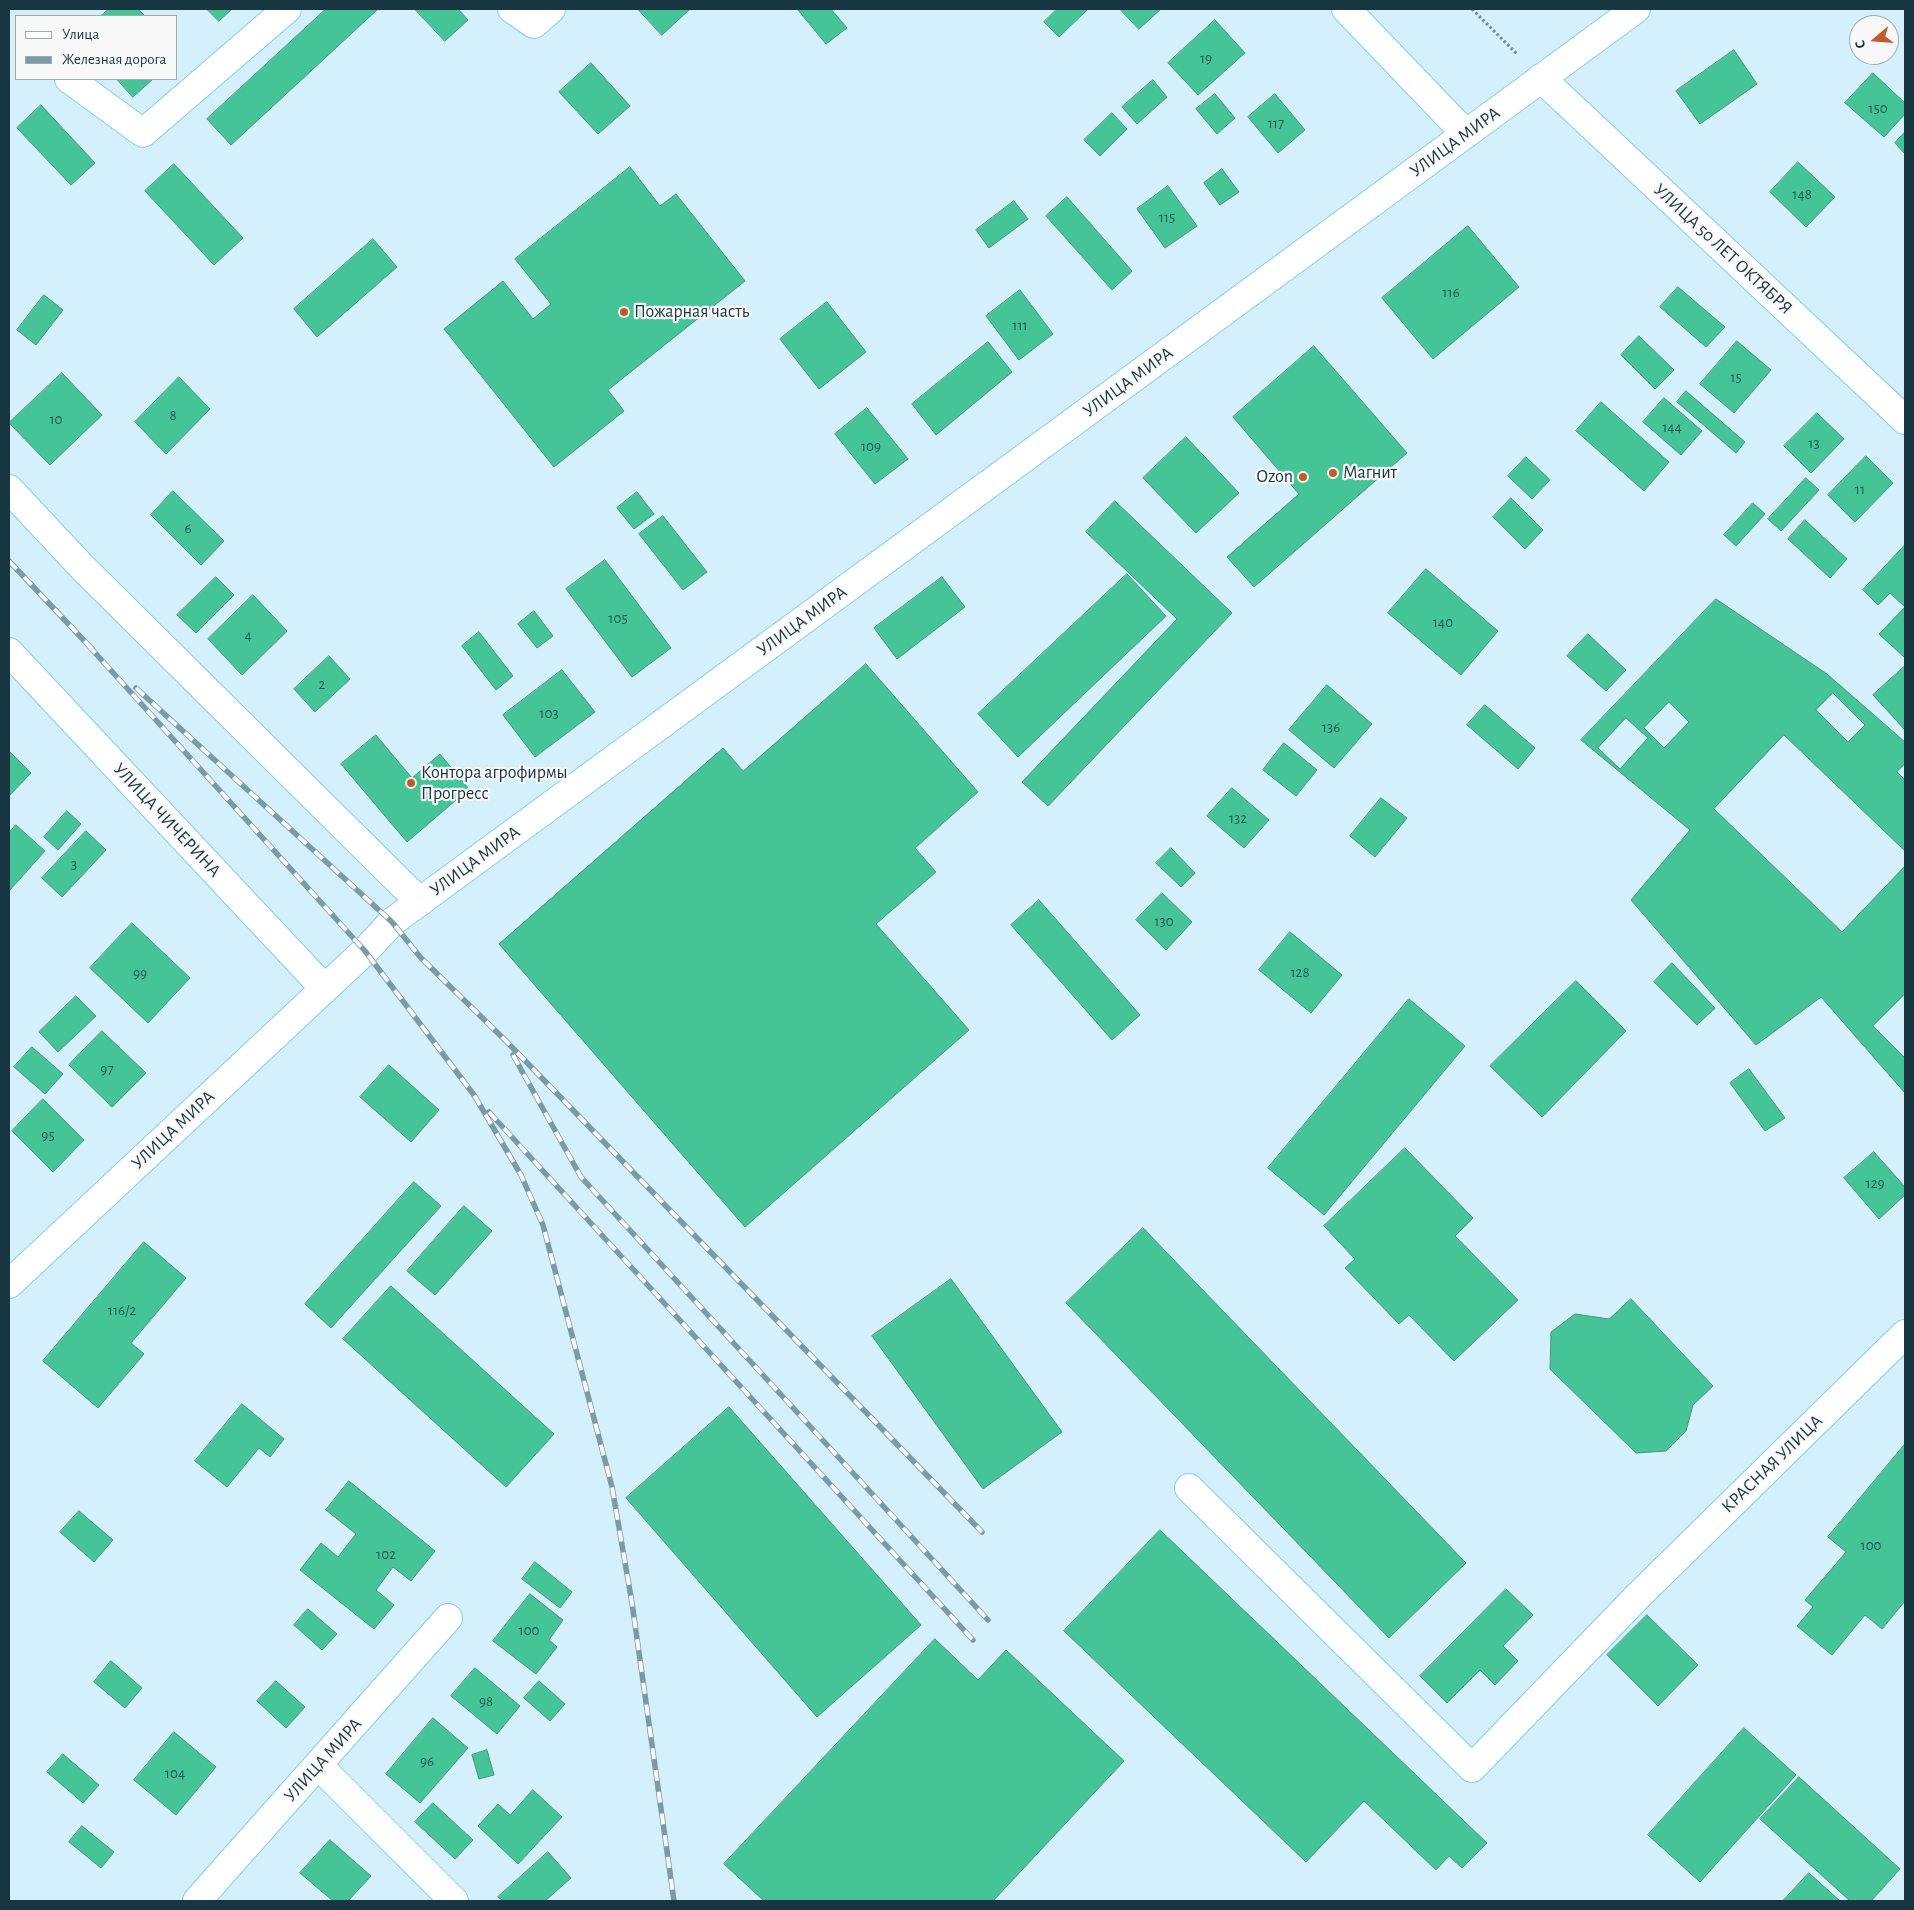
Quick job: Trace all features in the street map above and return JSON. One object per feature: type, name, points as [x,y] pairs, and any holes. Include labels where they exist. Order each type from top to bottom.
[{"type":"street","points":[[70,80],[143,133],[288,9]]},
{"type":"street","points":[[512,9],[534,24],[552,9]]},
{"type":"street","points":[[1346,9],[1466,134]]},
{"type":"street","name":"УЛИЦА МИРА","points":[[9,1284],[365,951],[392,922],[1636,9]]},
{"type":"street","name":"УЛИЦА 50 ЛЕТ ОКТЯБРЯ","points":[[1541,78],[1905,420]]},
{"type":"street","points":[[9,489],[83,568],[420,902]]},
{"type":"street","name":"УЛИЦА ЧИЧЕРИНА","points":[[9,652],[324,988]]},
{"type":"street","name":"КРАСНАЯ УЛИЦА","points":[[1189,1488],[1472,1768],[1639,1595],[1905,1334]]},
{"type":"street","name":"УЛИЦА МИРА","points":[[198,1901],[448,1618]]},
{"type":"street","points":[[318,1764],[454,1901]]},
{"type":"path","points":[[1472,9],[1541,78]]},
{"type":"building","points":[[109,9],[138,9],[144,15],[102,15]]},
{"type":"building","points":[[207,9],[232,9],[219,21]]},
{"type":"building","points":[[326,9],[378,9],[231,145],[207,119]]},
{"type":"building","points":[[415,9],[458,9],[468,20],[445,41]]},
{"type":"building","points":[[638,9],[690,9],[662,35]]},
{"type":"building","points":[[831,9],[847,28],[826,44],[798,10]]},
{"type":"building","points":[[1057,9],[1087,10],[1059,37],[1044,22]]},
{"type":"building","points":[[1120,9],[1161,9],[1139,29]]},
{"type":"building","points":[[1215,20],[1245,53],[1198,95],[1168,63]]},
{"type":"building","points":[[1734,50],[1757,84],[1700,124],[1676,91]]},
{"type":"building","points":[[591,63],[630,106],[598,134],[559,92]]},
{"type":"building","points":[[1873,73],[1905,103],[1905,114],[1884,137],[1845,103]]},
{"type":"building","points":[[118,80],[152,80],[133,97]]},
{"type":"building","points":[[1153,80],[1167,97],[1137,124],[1122,107]]},
{"type":"building","points":[[1215,94],[1235,118],[1217,134],[1196,109]]},
{"type":"building","points":[[1275,94],[1305,130],[1278,153],[1248,117]]},
{"type":"building","points":[[41,105],[95,163],[71,185],[17,128]]},
{"type":"building","points":[[1112,113],[1127,129],[1100,156],[1084,140]]},
{"type":"building","points":[[1905,132],[1905,154],[1895,143]]},
{"type":"building","points":[[1798,162],[1835,197],[1806,227],[1770,192]]},
{"type":"building","points":[[174,164],[243,238],[214,265],[145,191]]},
{"type":"building","name":"Пожарная часть","points":[[630,167],[660,206],[676,194],[745,281],[608,390],[624,411],[554,467],[444,329],[503,281],[533,319],[551,304],[515,259]]},
{"type":"building","points":[[1222,169],[1239,192],[1220,205],[1204,183]]},
{"type":"building","points":[[1168,186],[1197,226],[1165,248],[1137,209]]},
{"type":"building","points":[[1067,197],[1132,271],[1112,290],[1046,216]]},
{"type":"building","points":[[1014,201],[1028,219],[989,248],[976,230]]},
{"type":"building","points":[[1468,226],[1519,287],[1433,359],[1382,298]]},
{"type":"building","points":[[373,239],[397,267],[317,337],[294,309]]},
{"type":"building","points":[[1678,287],[1725,327],[1706,347],[1660,307]]},
{"type":"building","points":[[1020,290],[1053,334],[1019,360],[986,316]]},
{"type":"building","points":[[44,295],[63,310],[36,345],[17,330]]},
{"type":"building","points":[[827,302],[866,352],[819,389],[780,339]]},
{"type":"building","points":[[1639,336],[1674,370],[1655,389],[1621,355]]},
{"type":"building","points":[[1737,341],[1771,370],[1734,413],[1700,384]]},
{"type":"building","points":[[988,342],[1012,372],[936,435],[912,404]]},
{"type":"building","name":"Магнит","points":[[1314,346],[1407,453],[1254,587],[1227,557],[1299,494],[1233,417]]},
{"type":"building","points":[[62,373],[102,415],[50,465],[9,423]]},
{"type":"building","points":[[179,377],[210,409],[166,454],[135,422]]},
{"type":"building","points":[[1686,391],[1745,442],[1736,453],[1677,402]]},
{"type":"building","points":[[1664,398],[1702,431],[1681,455],[1643,422]]},
{"type":"building","points":[[1601,402],[1669,462],[1644,491],[1576,431]]},
{"type":"building","points":[[867,408],[908,459],[875,484],[835,434]]},
{"type":"building","points":[[1817,413],[1844,439],[1811,473],[1784,446]]},
{"type":"building","points":[[1186,437],[1239,493],[1196,533],[1143,478]]},
{"type":"building","points":[[1866,456],[1893,483],[1855,522],[1828,495]]},
{"type":"building","points":[[1526,457],[1550,480],[1532,499],[1508,476]]},
{"type":"building","points":[[1806,478],[1819,490],[1781,531],[1768,519]]},
{"type":"building","points":[[173,491],[224,541],[201,565],[151,515]]},
{"type":"building","points":[[637,492],[654,514],[634,529],[617,508]]},
{"type":"building","points":[[1511,498],[1543,530],[1525,549],[1493,517]]},
{"type":"building","points":[[1115,501],[1232,613],[1048,806],[1022,782],[1177,619],[1086,532]]},
{"type":"building","points":[[1753,503],[1765,514],[1736,546],[1724,535]]},
{"type":"building","points":[[663,516],[707,572],[683,590],[639,534]]},
{"type":"building","points":[[1805,520],[1847,559],[1830,578],[1788,539]]},
{"type":"building","points":[[1905,545],[1905,607],[1890,593],[1878,605],[1863,590]]},
{"type":"building","points":[[605,560],[671,648],[632,677],[566,589]]},
{"type":"building","points":[[1426,569],[1498,631],[1461,675],[1388,613]]},
{"type":"building","points":[[1127,574],[1166,616],[1018,757],[978,714]]},
{"type":"building","points":[[216,577],[234,595],[196,633],[177,615]]},
{"type":"building","points":[[942,577],[965,607],[897,659],[874,628]]},
{"type":"building","points":[[253,595],[287,631],[242,675],[208,639]]},
{"type":"building","points":[[1716,599],[1827,674],[1905,742],[1905,1093],[1821,997],[1756,1045],[1631,900],[1690,830],[1581,740]]},
{"type":"building","points":[[1905,607],[1905,655],[1904,657],[1879,634]]},
{"type":"building","points":[[534,611],[553,636],[537,648],[518,624]]},
{"type":"building","points":[[479,632],[513,676],[496,690],[462,646]]},
{"type":"building","points":[[1588,634],[1626,670],[1606,691],[1567,656]]},
{"type":"building","points":[[329,656],[350,679],[315,712],[294,689]]},
{"type":"building","points":[[866,664],[978,792],[915,848],[936,872],[876,924],[969,1030],[745,1227],[499,944],[723,748],[743,771]]},
{"type":"building","points":[[1905,666],[1905,730],[1873,695]]},
{"type":"building","points":[[562,670],[595,712],[535,757],[503,715]]},
{"type":"building","points":[[1327,685],[1372,724],[1334,768],[1289,730]]},
{"type":"building","points":[[1833,693],[1865,725],[1848,742],[1816,710]]},
{"type":"building","points":[[1669,702],[1689,722],[1664,748],[1644,728]]},
{"type":"building","points":[[1485,705],[1535,748],[1518,769],[1467,725]]},
{"type":"building","points":[[1626,718],[1648,738],[1620,769],[1598,748]]},
{"type":"building","name":"Контора агрофирмы Прогресс","points":[[376,735],[412,778],[440,754],[469,789],[407,842],[341,764]]},
{"type":"building","points":[[1784,735],[1905,851],[1905,866],[1842,932],[1714,809]]},
{"type":"building","points":[[1284,743],[1317,770],[1296,796],[1263,770]]},
{"type":"building","points":[[9,751],[31,773],[9,796]]},
{"type":"building","points":[[1905,764],[1905,780],[1897,772]]},
{"type":"building","points":[[1232,788],[1269,820],[1244,848],[1207,816]]},
{"type":"building","points":[[1381,798],[1407,818],[1375,857],[1350,836]]},
{"type":"building","points":[[67,811],[81,824],[58,850],[44,837]]},
{"type":"building","points":[[16,825],[45,851],[9,891],[9,833]]},
{"type":"building","points":[[86,831],[106,850],[62,897],[42,878]]},
{"type":"building","points":[[1171,848],[1195,873],[1181,887],[1156,863]]},
{"type":"building","points":[[1162,893],[1192,922],[1166,950],[1136,920]]},
{"type":"building","points":[[1039,900],[1140,1015],[1112,1040],[1011,925]]},
{"type":"building","points":[[132,923],[190,978],[148,1023],[90,968]]},
{"type":"building","points":[[1290,932],[1342,975],[1311,1013],[1259,970]]},
{"type":"building","points":[[1672,963],[1715,1008],[1697,1025],[1654,982]]},
{"type":"building","points":[[1576,981],[1626,1031],[1542,1117],[1490,1066]]},
{"type":"building","points":[[1905,994],[1905,1058],[1873,1026]]},
{"type":"building","points":[[76,996],[96,1016],[58,1052],[39,1032]]},
{"type":"building","points":[[1409,999],[1465,1046],[1324,1215],[1268,1168]]},
{"type":"building","points":[[102,1031],[146,1073],[112,1107],[69,1065]]},
{"type":"building","points":[[32,1047],[63,1074],[45,1094],[14,1067]]},
{"type":"building","points":[[389,1065],[439,1110],[411,1142],[360,1097]]},
{"type":"building","points":[[1749,1069],[1785,1118],[1765,1131],[1730,1083]]},
{"type":"building","points":[[43,1099],[84,1140],[53,1172],[12,1131]]},
{"type":"building","points":[[1405,1148],[1473,1218],[1455,1236],[1518,1300],[1454,1361],[1409,1315],[1399,1324],[1345,1268],[1355,1259],[1324,1226]]},
{"type":"building","points":[[1874,1152],[1905,1187],[1905,1195],[1879,1219],[1844,1178]]},
{"type":"building","points":[[414,1182],[441,1206],[331,1328],[305,1304]]},
{"type":"building","points":[[464,1206],[492,1231],[435,1295],[407,1271]]},
{"type":"building","points":[[1143,1228],[1466,1563],[1389,1638],[1066,1303]]},
{"type":"building","points":[[144,1242],[186,1278],[131,1343],[144,1354],[98,1408],[43,1361]]},
{"type":"building","points":[[951,1279],[1062,1432],[983,1489],[872,1336]]},
{"type":"building","points":[[391,1286],[554,1434],[506,1487],[343,1339]]},
{"type":"building","points":[[1631,1299],[1713,1386],[1693,1405],[1686,1431],[1666,1451],[1636,1453],[1550,1369],[1551,1332],[1575,1314],[1609,1319]]},
{"type":"building","points":[[242,1404],[284,1439],[270,1457],[259,1448],[227,1487],[195,1461]]},
{"type":"building","points":[[729,1407],[921,1625],[817,1717],[626,1498]]},
{"type":"building","points":[[1905,1444],[1905,1601],[1882,1629],[1865,1615],[1832,1655],[1797,1626],[1813,1607],[1805,1600],[1846,1552],[1828,1537]]},
{"type":"building","points":[[349,1481],[435,1551],[411,1581],[393,1567],[376,1590],[394,1605],[374,1629],[300,1570],[321,1543],[338,1557],[356,1534],[326,1510]]},
{"type":"building","points":[[79,1511],[113,1540],[94,1562],[60,1532]]},
{"type":"building","points":[[1160,1530],[1487,1843],[1462,1868],[1449,1856],[1436,1870],[1364,1801],[1306,1862],[1064,1631]]},
{"type":"building","points":[[535,1562],[572,1592],[560,1608],[522,1579]]},
{"type":"building","points":[[1506,1589],[1533,1615],[1503,1646],[1518,1661],[1495,1685],[1480,1670],[1447,1703],[1420,1676]]},
{"type":"building","points":[[530,1594],[563,1620],[549,1640],[557,1647],[536,1674],[493,1641]]},
{"type":"building","points":[[308,1609],[337,1634],[322,1650],[294,1625]]},
{"type":"building","points":[[1647,1615],[1698,1665],[1658,1706],[1607,1655]]},
{"type":"building","points":[[935,1639],[978,1680],[1006,1650],[1124,1761],[993,1901],[764,1901],[724,1864]]},
{"type":"building","points":[[111,1661],[142,1688],[125,1708],[94,1682]]},
{"type":"building","points":[[475,1668],[520,1706],[497,1734],[451,1696]]},
{"type":"building","points":[[276,1681],[305,1707],[286,1728],[257,1701]]},
{"type":"building","points":[[539,1681],[565,1704],[550,1721],[524,1698]]},
{"type":"building","points":[[433,1718],[468,1748],[420,1803],[386,1774]]},
{"type":"building","points":[[1744,1728],[1796,1775],[1700,1882],[1648,1835]]},
{"type":"building","points":[[174,1732],[216,1767],[176,1815],[134,1780]]},
{"type":"building","points":[[487,1750],[494,1775],[479,1779],[472,1755]]},
{"type":"building","points":[[63,1754],[99,1785],[83,1803],[47,1772]]},
{"type":"building","points":[[1799,1777],[1900,1869],[1871,1901],[1850,1901],[1760,1819]]},
{"type":"building","points":[[533,1790],[562,1817],[518,1864],[478,1826],[498,1804],[510,1815]]},
{"type":"building","points":[[433,1803],[473,1840],[455,1859],[415,1822]]},
{"type":"building","points":[[82,1826],[114,1852],[101,1868],[69,1842]]},
{"type":"building","points":[[330,1840],[371,1876],[348,1901],[333,1901],[300,1873]]},
{"type":"building","points":[[548,1852],[571,1878],[545,1901],[503,1901],[498,1897]]},
{"type":"building","points":[[1809,1873],[1840,1901],[1783,1901]]},
{"type":"railway","points":[[9,561],[93,650]]},
{"type":"railway","points":[[88,645],[365,951],[474,1095],[521,1175],[543,1225],[612,1487],[632,1603],[674,1901]]},
{"type":"railway","points":[[136,688],[392,922],[421,958],[506,1041],[982,1532]]},
{"type":"railway","points":[[513,1055],[581,1177],[988,1620]]},
{"type":"railway","points":[[489,1112],[973,1640]]},
{"type":"place","name":"Пожарная часть","points":[[624,312]]},
{"type":"place","name":"Магнит","points":[[1333,473]]},
{"type":"place","name":"Ozon","points":[[1303,477]]},
{"type":"place","name":"Контора агрофирмы Прогресс","points":[[411,783]]}]
